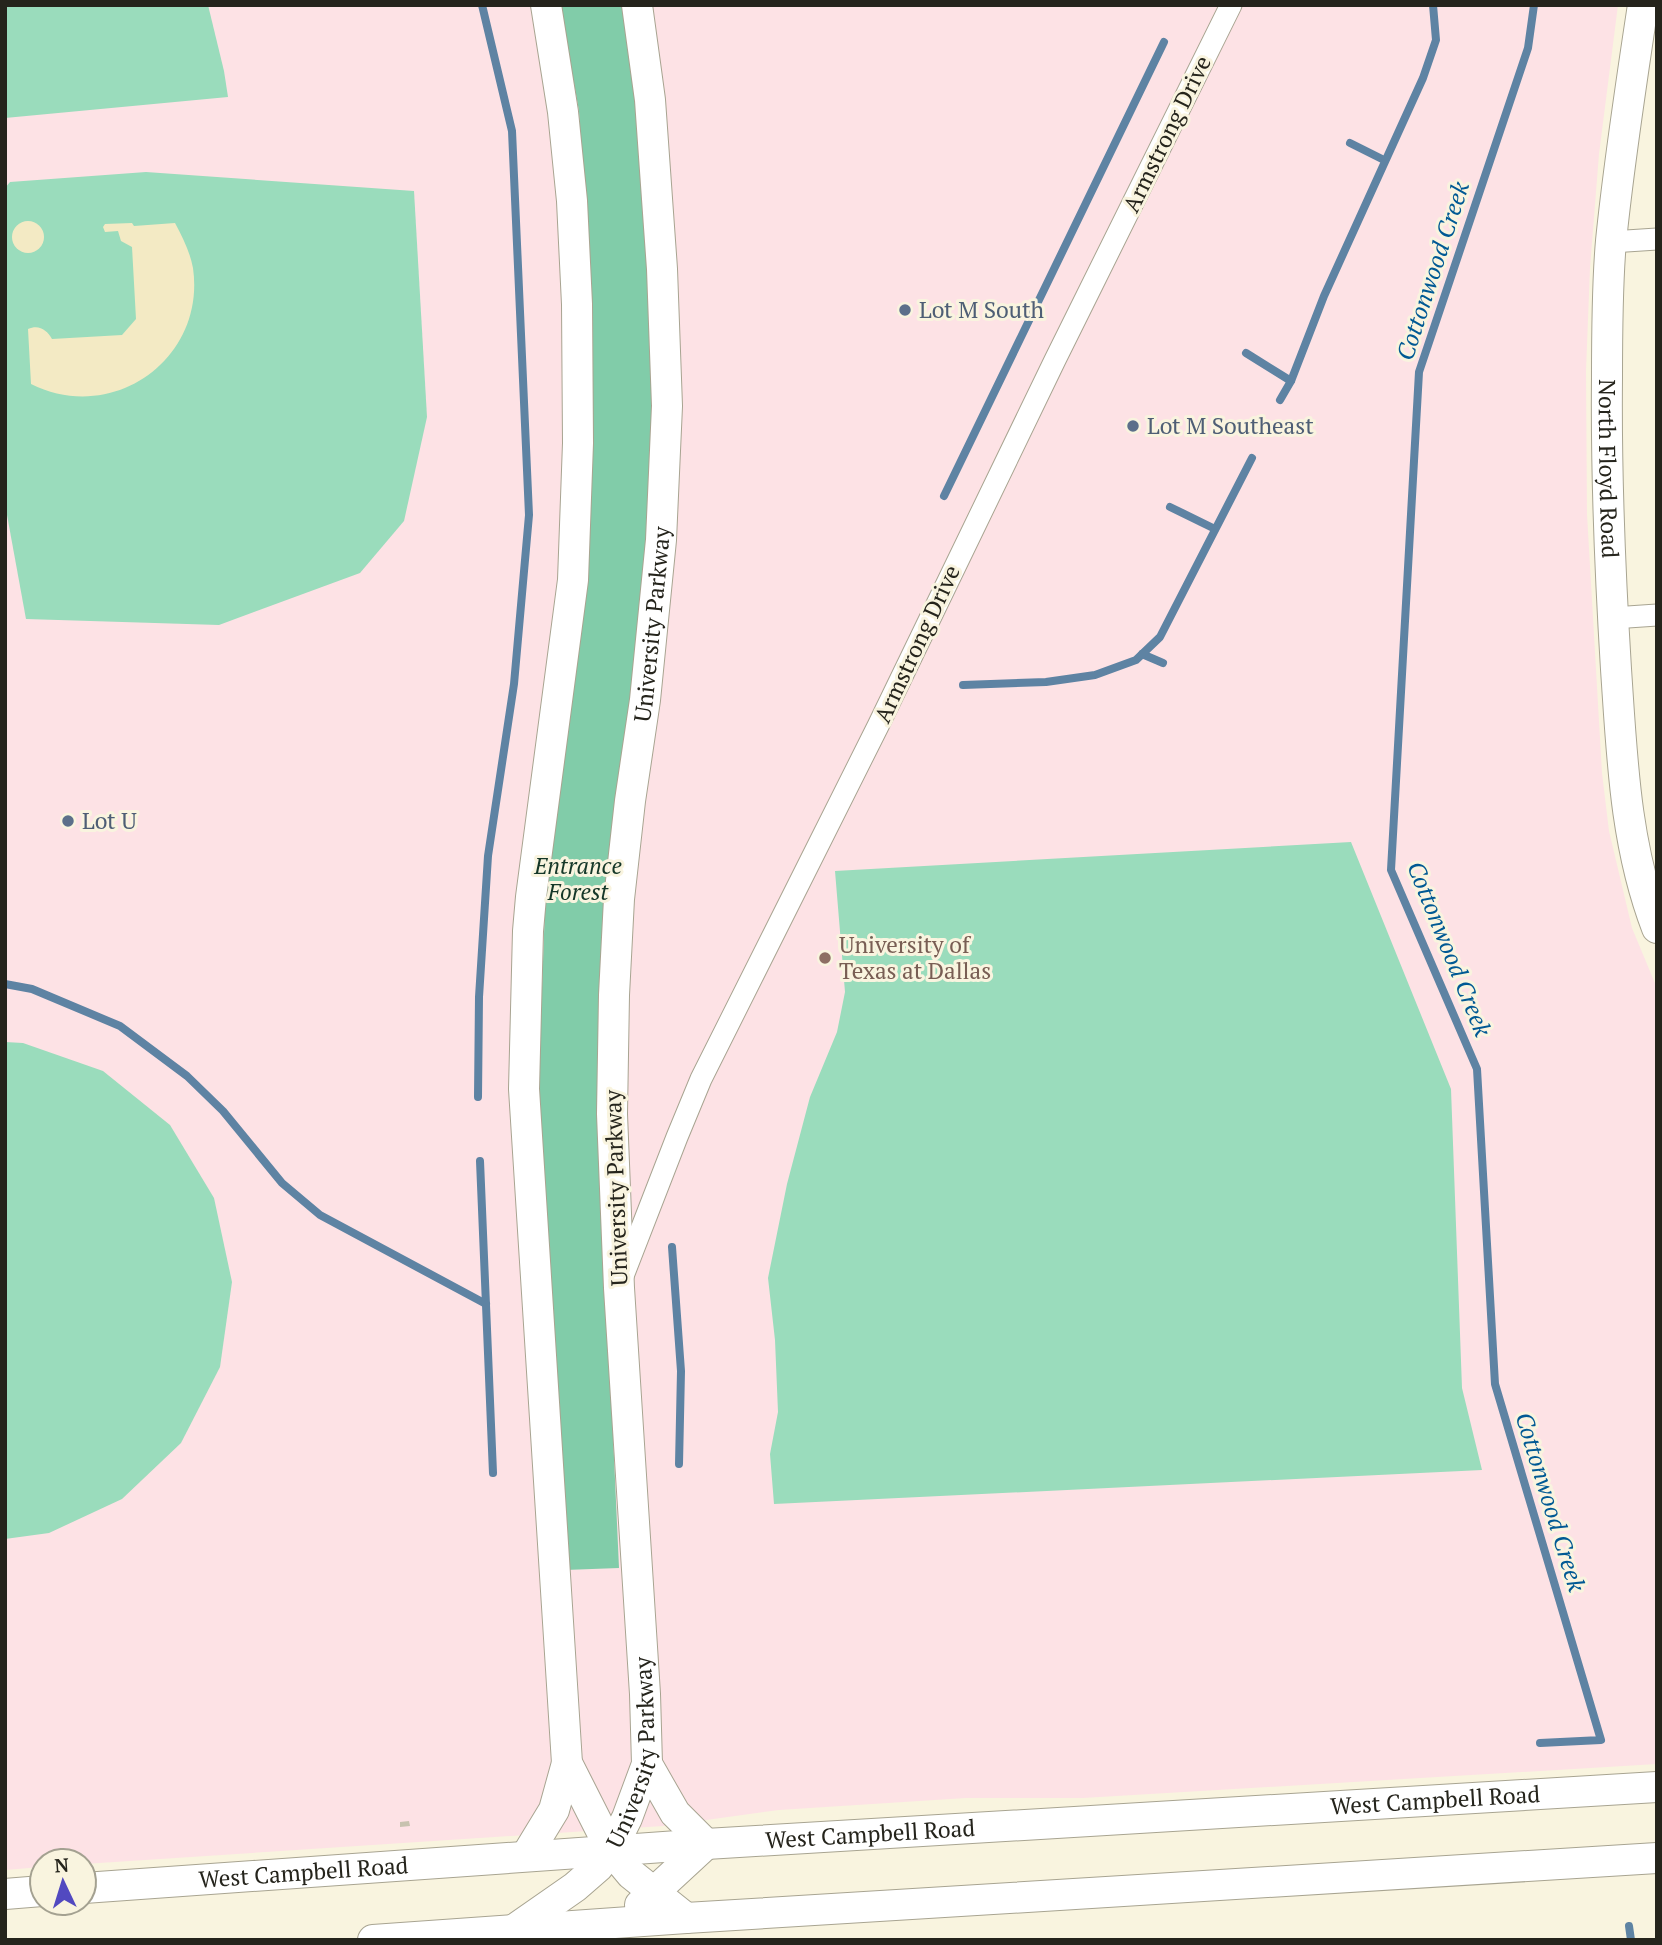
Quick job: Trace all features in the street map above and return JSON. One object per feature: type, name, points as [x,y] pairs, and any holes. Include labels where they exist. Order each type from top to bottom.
[{"type":"street","name":"University Parkway","points":[[546,5],[563,112],[572,201],[577,304],[578,443],[573,580],[531,897],[524,1089],[567,1763],[611,1850]]},
{"type":"street","name":"University Parkway","points":[[611,1850],[627,1818],[647,1764],[645,1694],[619,1288],[612,1114],[614,981],[619,899],[645,700],[662,540],[667,407],[662,269],[650,100],[637,5]]},
{"type":"street","name":"Armstrong Drive","points":[[619,1288],[701,1079],[878,726],[1024,422],[1231,5]]},
{"type":"street","name":"North Floyd Road","points":[[1643,5],[1611,242],[1607,433],[1613,618],[1626,803],[1635,856],[1657,928]]},
{"type":"street","points":[[1611,242],[1657,239]]},
{"type":"street","points":[[1613,618],[1657,615]]},
{"type":"street","points":[[567,1763],[554,1810],[526,1856],[575,1887],[618,1931]]},
{"type":"street","points":[[618,1931],[653,1892],[706,1844],[675,1813],[647,1764]]},
{"type":"street","name":"West Campbell Road","points":[[98,1887],[611,1850],[1657,1787]]},
{"type":"street","points":[[512,1931],[575,1887],[598,1867],[611,1850],[631,1874],[686,1918]]},
{"type":"street","points":[[373,1940],[512,1931],[618,1931],[686,1918],[1657,1858]]},
{"type":"street","points":[[5,1894],[28,1892]]},
{"type":"shaded area","name":"University of Texas at Dallas","points":[[5,5],[1618,5],[1599,154],[1590,268],[1586,371],[1587,514],[1602,773],[1609,831],[1632,928],[1657,988],[1657,1764],[1083,1798],[966,1798],[779,1810],[663,1826],[98,1863],[98,1847],[28,1847],[28,1868],[5,1870]]},
{"type":"green space","points":[[5,5],[208,5],[228,97],[5,118]]},
{"type":"green space","name":"Entrance Forest","points":[[560,5],[623,5],[642,156],[655,410],[643,600],[598,1102],[619,1568],[565,1570],[538,1098],[546,880],[585,567],[593,402],[579,111]]},
{"type":"green space","points":[[146,172],[414,191],[427,417],[404,521],[360,573],[219,625],[26,619],[5,504],[5,188],[10,182]]},
{"type":"green space","points":[[1351,842],[1451,1089],[1462,1388],[1482,1470],[774,1504],[770,1454],[778,1412],[775,1340],[768,1278],[787,1184],[810,1097],[837,1032],[845,992],[835,871]]},
{"type":"green space","points":[[5,1042],[23,1043],[103,1071],[170,1125],[214,1198],[232,1282],[220,1367],[181,1443],[122,1499],[49,1533],[5,1539]]},
{"type":"sand","points":[[28,221],[39,226],[44,237],[39,248],[28,253],[17,248],[12,237],[17,226]]},
{"type":"sand","points":[[132,223],[134,226],[175,223],[192,262],[193,301],[185,330],[169,356],[148,376],[122,389],[93,396],[62,395],[31,384],[28,329],[42,329],[52,339],[122,335],[136,319],[132,247],[121,241],[118,231],[105,232],[103,227],[105,224]]},
{"type":"building","points":[[409,1821],[410,1826],[400,1827],[400,1822]]},
{"type":"waterway","points":[[478,1097],[479,997],[488,856],[514,684],[529,515],[512,131],[482,5]]},
{"type":"waterway","points":[[1280,400],[1291,381],[1324,296],[1423,78],[1436,40],[1433,5]]},
{"type":"waterway","name":"Cottonwood Creek","points":[[1534,5],[1528,48],[1419,372],[1391,870],[1477,1069],[1495,1384],[1601,1740],[1540,1743]]},
{"type":"waterway","points":[[944,496],[1164,42]]},
{"type":"waterway","points":[[1350,143],[1384,160]]},
{"type":"waterway","points":[[1246,353],[1291,381]]},
{"type":"waterway","points":[[963,685],[1046,682],[1095,675],[1136,660],[1160,637],[1252,458]]},
{"type":"waterway","points":[[1170,507],[1215,529]]},
{"type":"waterway","points":[[1142,654],[1163,663]]},
{"type":"waterway","points":[[5,984],[32,989],[120,1026],[187,1076],[223,1111],[282,1183],[320,1215],[486,1304]]},
{"type":"waterway","points":[[480,1161],[493,1473]]},
{"type":"waterway","points":[[672,1247],[681,1371],[679,1464]]},
{"type":"waterway","name":"Cottonwood Creek","points":[[1629,1926],[1631,1940]]},
{"type":"place","name":"Lot M South","points":[[905,310]]},
{"type":"place","name":"Lot M Southeast","points":[[1133,426]]},
{"type":"place","name":"Lot U","points":[[68,821]]},
{"type":"place","name":"University of Texas at Dallas","points":[[825,958]]}]
